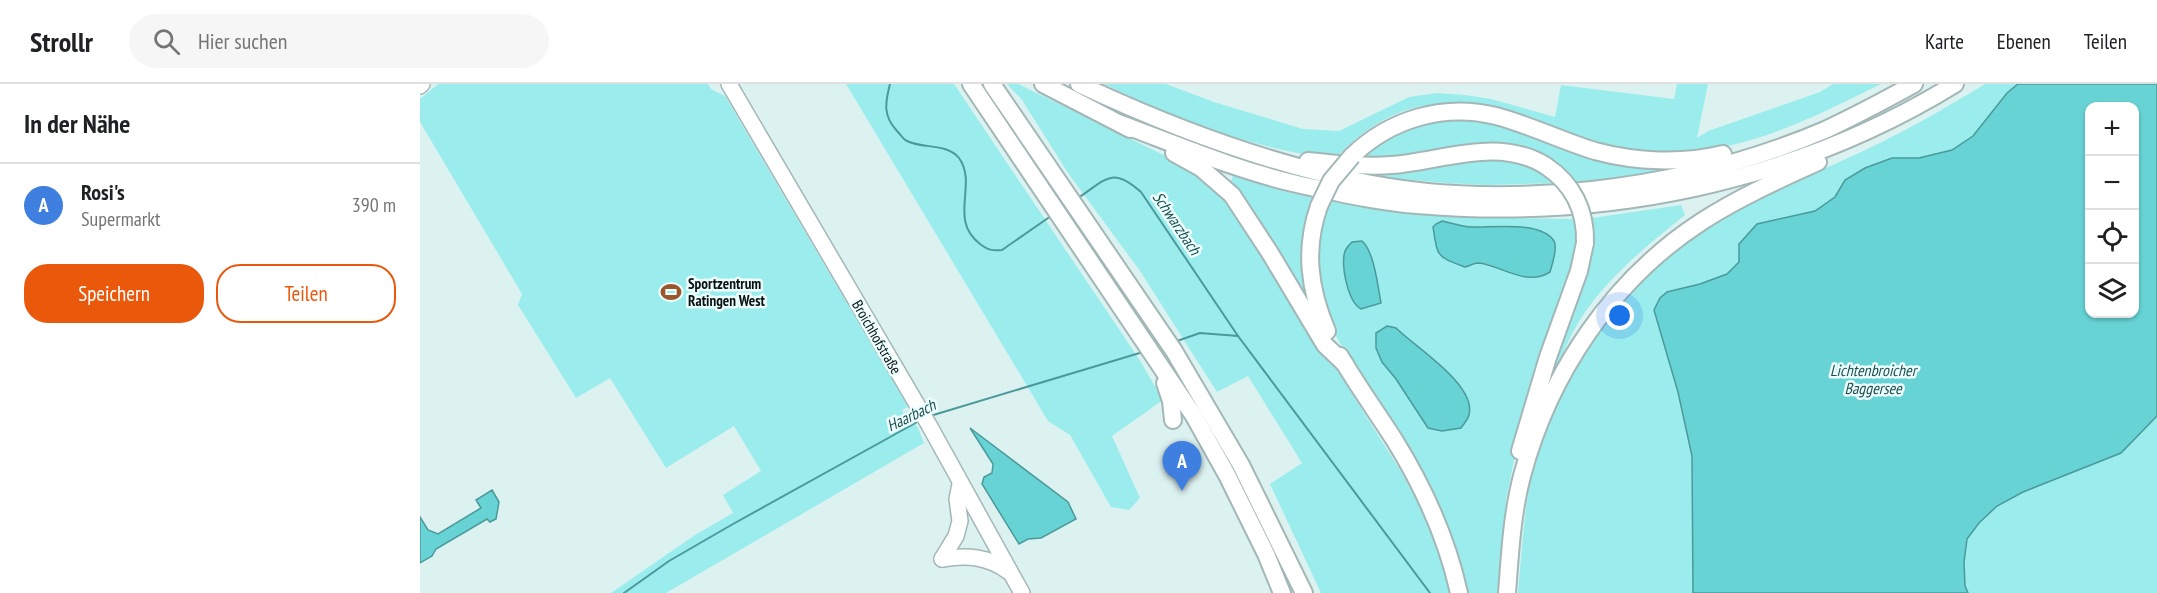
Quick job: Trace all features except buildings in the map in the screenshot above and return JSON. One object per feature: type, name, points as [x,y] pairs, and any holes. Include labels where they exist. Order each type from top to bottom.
[{"type":"highway","points":[[971,84],[1156,363],[1194,416],[1227,475],[1266,554],[1282,593]]},
{"type":"highway","points":[[992,84],[1174,351],[1241,465],[1304,593]]},
{"type":"highway","points":[[1043,84],[1202,168],[1232,195],[1325,345],[1345,364]]},
{"type":"highway","points":[[1079,84],[1115,101],[1251,154],[1354,181],[1413,190],[1487,195],[1553,194],[1652,181],[1729,163],[1823,130],[1914,84]]},
{"type":"highway","points":[[1121,124],[1212,158],[1299,184],[1414,205],[1488,210],[1561,208],[1659,196],[1757,172],[1864,132],[1927,101],[1955,84]]},
{"type":"highway","points":[[1459,593],[1440,528],[1422,489],[1395,441],[1345,364],[1324,325],[1312,287],[1310,248],[1319,206],[1331,181],[1352,156],[1374,137],[1397,124],[1429,115],[1453,112],[1496,116],[1597,151],[1674,161],[1710,157],[1769,142],[1848,110],[1882,101]]},
{"type":"highway","points":[[1507,593],[1511,544],[1522,477],[1542,416],[1576,350],[1597,320],[1644,266],[1700,223],[1731,203],[1836,152],[1864,132]]},
{"type":"highway","points":[[1251,154],[1330,163],[1373,165],[1413,163],[1469,153],[1498,151],[1523,155],[1546,165],[1563,179],[1575,196],[1583,216],[1585,243],[1579,272],[1548,357],[1514,473],[1510,507],[1511,544]]},
{"type":"highway","points":[[1156,363],[1171,401],[1173,420]]},
{"type":"main road","name":"Broichhofstraße","points":[[729,84],[929,425],[1022,593]]},
{"type":"main road","points":[[960,484],[957,499],[959,527],[942,560],[968,556],[987,559],[1011,574]]},
{"type":"shaded area","name":"Sportzentrum Ratingen West","points":[[438,84],[708,84],[711,89],[725,96],[908,407],[902,410],[903,413],[907,411],[924,443],[666,593],[611,593],[695,535],[733,513],[723,495],[761,471],[734,426],[666,468],[610,378],[576,398],[518,305],[522,294],[420,122],[420,99]]},
{"type":"shaded area","points":[[846,84],[954,84],[1139,359],[1163,400],[1112,436],[1140,498],[1129,510],[1111,507],[1070,435],[1048,421]]},
{"type":"shaded area","points":[[1007,84],[1018,84],[1176,161],[1191,170],[1226,200],[1298,308],[1400,470],[1432,531],[1451,593],[1321,593],[1270,484],[1302,463],[1248,376],[1217,392],[1140,271],[1068,173],[1022,100]]},
{"type":"shaded area","points":[[1104,84],[1166,84],[1214,102],[1303,129],[1339,131],[1409,97],[1437,93],[1491,99],[1555,117],[1561,85],[1674,99],[1677,84],[1708,84],[1697,138],[1708,131],[1820,92],[1833,84],[1881,84],[1781,130],[1729,146],[1702,150],[1665,152],[1627,148],[1592,140],[1512,114],[1484,107],[1457,104],[1432,105],[1407,110],[1383,120],[1359,136],[1335,159],[1305,155],[1246,141],[1188,121]]},
{"type":"shaded area","points":[[1985,84],[2018,84],[2007,93],[1973,136],[1952,150],[1924,158],[1892,158],[1845,180],[1835,197],[1815,211],[1757,224],[1745,251],[1733,270],[1700,284],[1678,392],[1692,456],[1693,593],[1518,593],[1528,494],[1539,448],[1555,405],[1577,364],[1602,326],[1633,291],[1666,259],[1703,231],[1743,206],[1885,141]]},
{"type":"shaded area","points":[[1452,119],[1483,120],[1686,166],[1644,175],[1576,183],[1551,161],[1407,156],[1360,159],[1392,136],[1403,131],[1425,123]]},
{"type":"shaded area","points":[[1474,157],[1527,161],[1558,183],[1486,185],[1344,174]]},
{"type":"shaded area","points":[[1233,175],[1291,193],[1313,197],[1303,240],[1303,269],[1311,313],[1229,188]]},
{"type":"shaded area","points":[[1330,201],[1388,211],[1456,217],[1575,219],[1581,242],[1520,431],[1506,500],[1502,593],[1466,593],[1429,486],[1359,377],[1333,331],[1317,279],[1317,235]],"holes":[[[1442,221],[1468,227],[1524,227],[1555,244],[1550,272],[1529,278],[1477,263],[1439,256],[1433,227]],[[1387,326],[1396,328],[1410,342],[1428,428],[1382,362],[1376,348]]]},
{"type":"shaded area","points":[[1681,205],[1685,215],[1624,267],[1585,313],[1569,340],[1539,415],[1553,358],[1592,244],[1592,218]]},
{"type":"shaded area","points":[[2157,416],[2157,593],[1968,593],[1965,586],[1964,562],[1967,539],[1979,523],[1997,506],[2023,492],[2121,453]]},
{"type":"water","name":"Lichtenbroicher Baggersee","points":[[2018,84],[2157,84],[2157,416],[2121,453],[2023,492],[1997,506],[1979,523],[1967,539],[1964,562],[1965,586],[1968,593],[1693,593],[1692,456],[1678,392],[1654,310],[1660,298],[1667,292],[1700,284],[1727,274],[1739,262],[1739,244],[1757,224],[1815,211],[1835,197],[1845,180],[1865,168],[1892,158],[1919,158],[1952,150],[1973,136],[2007,93]]},
{"type":"water","points":[[1442,221],[1470,227],[1515,226],[1547,234],[1554,241],[1555,248],[1550,272],[1541,276],[1523,277],[1477,263],[1465,267],[1443,258],[1438,250],[1433,227]]},
{"type":"water","points":[[1362,241],[1370,253],[1381,303],[1361,309],[1349,293],[1344,255],[1352,242]]},
{"type":"water","points":[[1387,326],[1396,328],[1430,356],[1464,391],[1469,403],[1469,415],[1461,428],[1442,431],[1428,428],[1382,362],[1376,348],[1376,333]]},
{"type":"water","points":[[970,428],[1068,502],[1076,519],[1041,538],[1028,539],[1019,544],[982,484],[984,477],[992,473],[993,464]]},
{"type":"water","points":[[492,490],[499,502],[496,519],[490,522],[487,519],[436,549],[432,556],[420,563],[420,517],[428,530],[438,534],[481,508],[476,500]]},
{"type":"waterway","name":"Schwarzbach","points":[[890,84],[886,103],[887,115],[903,138],[913,143],[948,150],[959,158],[966,179],[964,213],[966,224],[980,244],[990,250],[1002,250],[1051,216]]},
{"type":"waterway","name":"Schwarzbach","points":[[1078,198],[1103,181],[1116,177],[1123,179],[1141,192],[1238,336],[1430,593]]},
{"type":"waterway","name":"Haarbach","points":[[1177,341],[1200,333],[1238,336]]},
{"type":"waterway","name":"Haarbach","points":[[930,416],[1143,352]]},
{"type":"waterway","name":"Haarbach","points":[[624,593],[669,561],[919,421]]},
{"type":"place","name":"Sportzentrum Ratingen West","points":[[671,292]]},
{"type":"place","name":"Rosi's","points":[[1182,491]]}]
